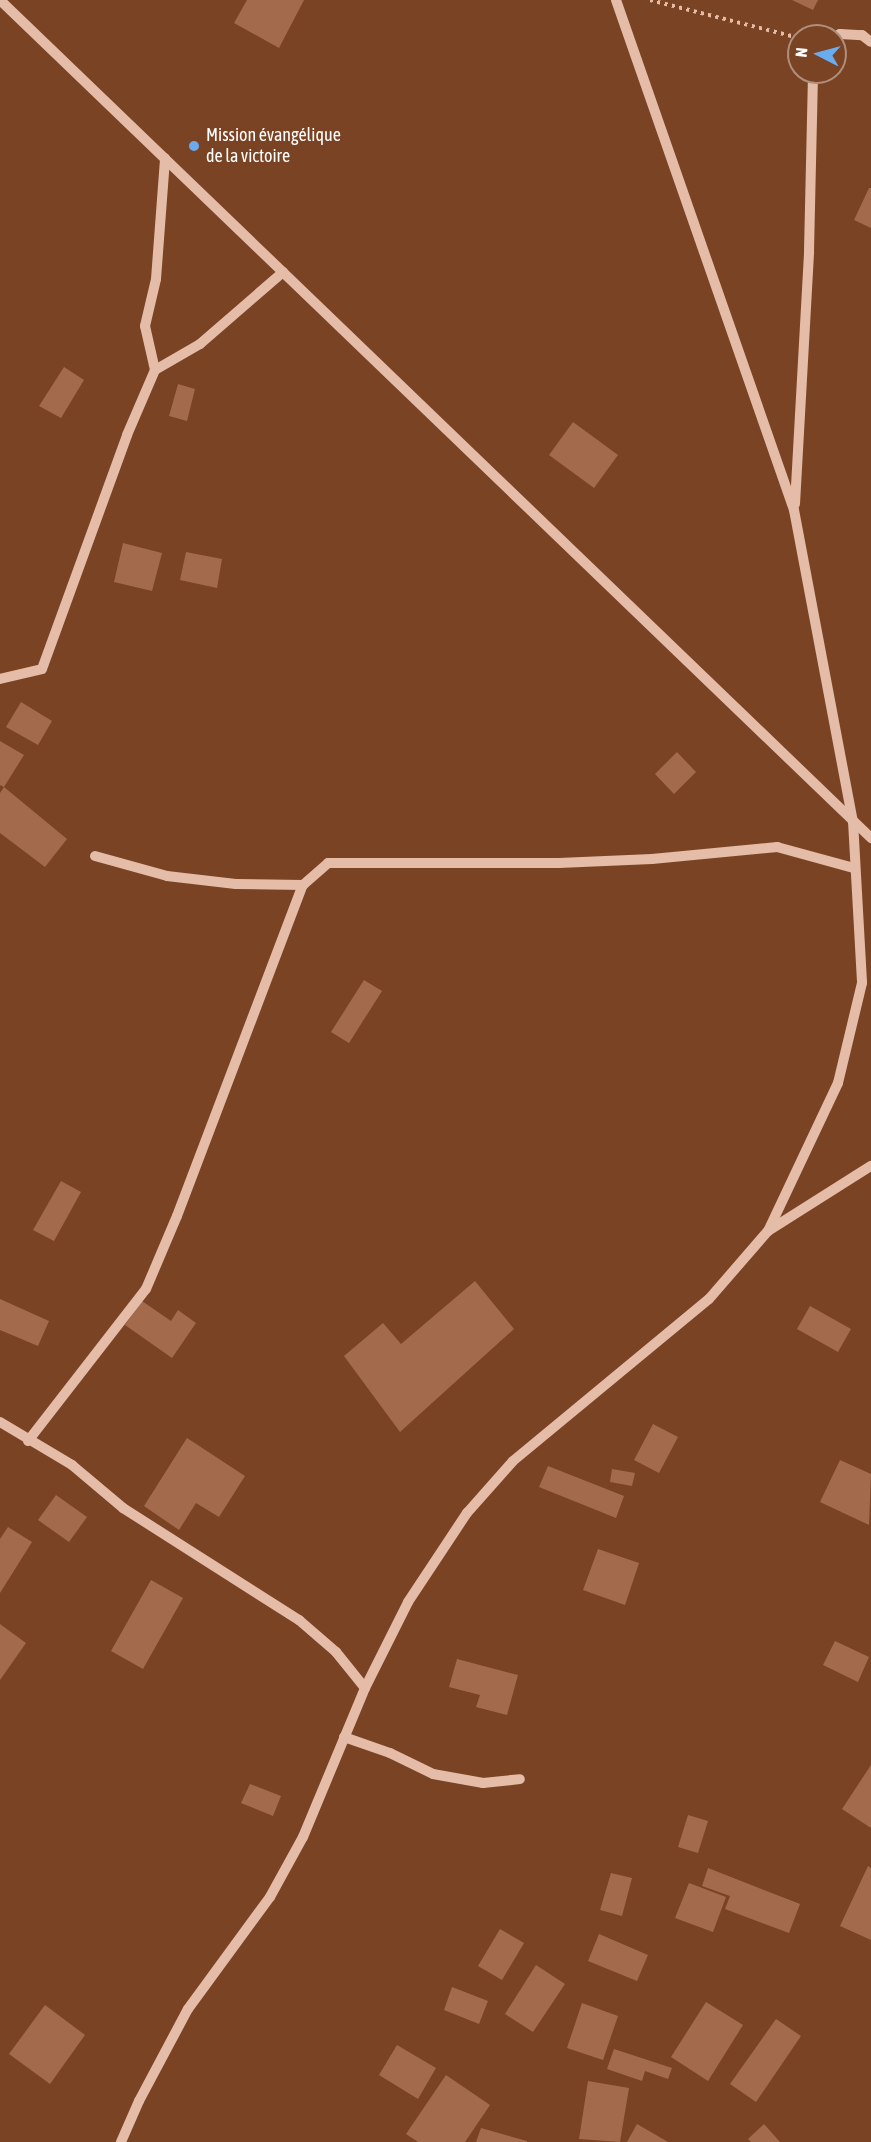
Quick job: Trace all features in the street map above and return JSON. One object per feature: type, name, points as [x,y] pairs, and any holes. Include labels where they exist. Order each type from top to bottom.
[{"type":"street","points":[[0,0],[871,838]]},
{"type":"street","points":[[121,2142],[139,2101],[188,2009],[270,1897],[303,1837],[365,1688],[408,1602],[467,1513],[513,1461],[709,1299],[768,1231],[838,1083],[862,983],[853,821],[794,510],[616,0]]},
{"type":"street","points":[[847,34],[862,35],[871,42]]},
{"type":"street","points":[[794,510],[809,251],[813,84]]},
{"type":"street","points":[[0,679],[42,669],[127,435],[155,370],[145,326],[156,279],[165,158]]},
{"type":"street","points":[[155,370],[200,344],[283,272]]},
{"type":"street","points":[[27,1441],[146,1289],[177,1216],[303,885],[328,863],[559,862],[652,858],[777,847],[854,868]]},
{"type":"street","points":[[95,856],[167,876],[236,884],[303,885]]},
{"type":"street","points":[[768,1231],[871,1166]]},
{"type":"street","points":[[0,1422],[27,1441],[72,1465],[123,1508],[299,1620],[336,1652],[365,1688]]},
{"type":"street","points":[[344,1737],[390,1753],[433,1774],[483,1783],[520,1779]]},
{"type":"path","points":[[650,0],[787,35]]},
{"type":"building","points":[[247,0],[304,0],[279,48],[234,23]]},
{"type":"building","points":[[792,0],[818,0],[813,10]]},
{"type":"building","points":[[871,188],[871,228],[854,220]]},
{"type":"building","points":[[64,367],[84,380],[61,418],[39,406]]},
{"type":"building","points":[[178,384],[195,389],[187,421],[169,416]]},
{"type":"building","points":[[573,422],[618,455],[594,488],[549,455]]},
{"type":"building","points":[[123,543],[162,553],[152,591],[114,582]]},
{"type":"building","points":[[186,552],[222,559],[217,588],[180,580]]},
{"type":"building","points":[[21,702],[52,721],[38,745],[6,727]]},
{"type":"building","points":[[0,741],[24,755],[4,787],[0,785]]},
{"type":"building","points":[[677,752],[696,772],[674,794],[655,774]]},
{"type":"building","points":[[4,787],[67,839],[45,867],[0,833],[0,793]]},
{"type":"building","points":[[364,980],[382,991],[349,1043],[331,1032]]},
{"type":"building","points":[[61,1181],[81,1192],[54,1241],[33,1230]]},
{"type":"building","points":[[475,1281],[514,1329],[400,1432],[344,1356],[383,1323],[401,1344]]},
{"type":"building","points":[[0,1299],[49,1321],[38,1346],[0,1330]]},
{"type":"building","points":[[142,1301],[171,1321],[178,1310],[196,1323],[172,1358],[125,1325]]},
{"type":"building","points":[[810,1306],[851,1329],[838,1352],[797,1329]]},
{"type":"building","points":[[653,1424],[678,1437],[659,1473],[634,1460]]},
{"type":"building","points":[[187,1438],[245,1476],[219,1517],[196,1503],[179,1530],[144,1506]]},
{"type":"building","points":[[840,1460],[871,1474],[869,1525],[820,1502]]},
{"type":"building","points":[[548,1466],[624,1496],[616,1518],[539,1487]]},
{"type":"building","points":[[612,1469],[635,1473],[632,1486],[610,1482]]},
{"type":"building","points":[[56,1495],[87,1517],[69,1542],[38,1520]]},
{"type":"building","points":[[8,1527],[32,1542],[0,1593],[0,1539]]},
{"type":"building","points":[[598,1549],[639,1563],[625,1605],[583,1590]]},
{"type":"building","points":[[151,1580],[183,1598],[143,1669],[111,1651]]},
{"type":"building","points":[[0,1624],[26,1643],[0,1680]]},
{"type":"building","points":[[835,1641],[869,1657],[858,1682],[823,1665]]},
{"type":"building","points":[[457,1659],[518,1675],[507,1715],[476,1707],[480,1695],[449,1687]]},
{"type":"building","points":[[871,1765],[871,1828],[842,1809]]},
{"type":"building","points":[[250,1784],[281,1796],[273,1816],[241,1803]]},
{"type":"building","points":[[688,1815],[708,1821],[698,1853],[678,1847]]},
{"type":"building","points":[[868,1866],[871,1868],[871,1940],[840,1926]]},
{"type":"building","points":[[708,1868],[800,1904],[789,1933],[725,1909],[730,1896],[702,1886]]},
{"type":"building","points":[[611,1873],[632,1878],[622,1916],[600,1910]]},
{"type":"building","points":[[689,1883],[726,1897],[713,1932],[675,1918]]},
{"type":"building","points":[[500,1929],[524,1943],[502,1980],[478,1966]]},
{"type":"building","points":[[599,1934],[648,1955],[637,1981],[588,1961]]},
{"type":"building","points":[[536,1965],[565,1984],[533,2032],[505,2014]]},
{"type":"building","points":[[452,1987],[488,2001],[479,2024],[444,2010]]},
{"type":"building","points":[[706,2002],[743,2025],[708,2081],[671,2057]]},
{"type":"building","points":[[582,2003],[618,2016],[603,2060],[567,2048]]},
{"type":"building","points":[[45,2005],[85,2035],[50,2084],[9,2054]]},
{"type":"building","points":[[776,2019],[801,2036],[756,2102],[730,2084]]},
{"type":"building","points":[[397,2045],[436,2068],[418,2099],[379,2075]]},
{"type":"building","points":[[614,2049],[672,2068],[668,2079],[645,2071],[642,2081],[607,2069]]},
{"type":"building","points":[[446,2075],[490,2105],[465,2142],[418,2142],[406,2134]]},
{"type":"building","points":[[588,2081],[629,2088],[620,2142],[579,2139]]},
{"type":"building","points":[[637,2124],[668,2142],[627,2142]]},
{"type":"building","points":[[764,2124],[780,2142],[751,2142],[748,2139]]},
{"type":"building","points":[[481,2128],[527,2141],[527,2142],[476,2142]]},
{"type":"place","name":"Mission évangélique de la victoire","points":[[194,146]]}]
